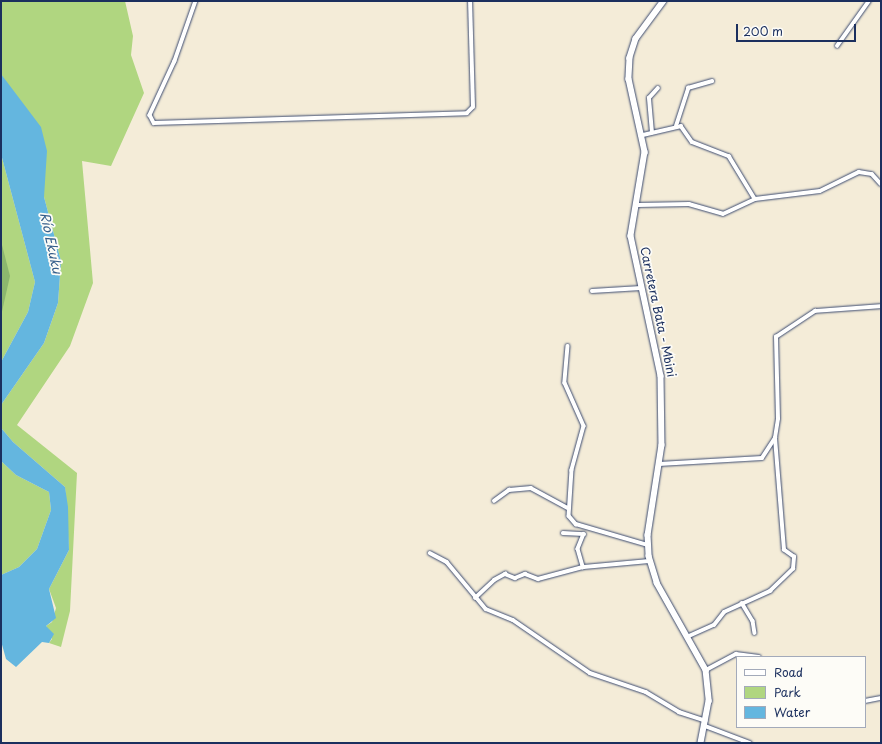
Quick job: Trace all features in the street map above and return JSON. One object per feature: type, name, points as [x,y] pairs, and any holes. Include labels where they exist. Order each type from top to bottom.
[{"type":"main road","name":"Carretera Bata - Mbini","points":[[664,1],[636,39],[630,58],[631,89],[643,135],[644,171],[631,236],[640,288],[661,376],[659,464],[648,545],[650,561],[657,583],[689,636],[706,670],[710,692],[701,743]]},
{"type":"street","points":[[196,1],[175,61],[150,116],[154,123],[467,113],[473,107],[470,1]]},
{"type":"street","points":[[837,46],[869,1]]},
{"type":"street","points":[[676,126],[690,86],[712,81]]},
{"type":"street","points":[[652,133],[649,98],[658,88]]},
{"type":"street","points":[[643,135],[676,126],[687,132],[692,142],[729,156],[755,199]]},
{"type":"street","points":[[638,205],[689,204],[723,214],[734,212],[755,199],[820,190],[864,171],[881,184]]},
{"type":"street","points":[[592,291],[640,288]]},
{"type":"street","points":[[689,636],[714,625],[724,612],[770,591],[793,569],[794,557],[784,550],[775,438],[780,369],[775,355],[776,337],[815,310],[881,306]]},
{"type":"street","points":[[568,346],[564,383],[584,426],[572,470],[568,508],[574,523],[648,545]]},
{"type":"street","points":[[659,464],[760,460],[775,438]]},
{"type":"street","points":[[494,501],[509,490],[531,488],[568,508]]},
{"type":"street","points":[[563,533],[584,534],[578,549],[583,567]]},
{"type":"street","points":[[430,553],[447,562],[475,598],[486,609],[514,620],[590,673],[646,692],[675,710],[750,743]]},
{"type":"street","points":[[475,598],[501,575],[515,578],[525,574],[538,579],[583,567],[650,561]]},
{"type":"street","points":[[742,603],[753,621],[755,633]]},
{"type":"street","points":[[706,670],[736,654],[751,656]]},
{"type":"street","points":[[866,701],[881,698]]},
{"type":"green space","points":[[1,1],[125,1],[133,36],[131,55],[144,93],[111,166],[82,161],[93,283],[70,346],[17,425],[77,473],[70,611],[61,647],[49,643],[52,639],[46,626],[52,622],[56,608],[49,589],[69,550],[65,487],[13,442],[2,429],[1,420],[1,405],[44,343],[58,303],[61,261],[44,197],[44,181],[12,91],[1,74]]},
{"type":"green space","points":[[1,154],[35,282],[28,312],[1,362]]},
{"type":"green space","points":[[1,241],[10,276],[1,316]]},
{"type":"green space","points":[[1,461],[16,475],[49,492],[51,510],[37,549],[19,567],[1,575]]},
{"type":"water","name":"Río Ekuku","points":[[1,74],[41,127],[47,151],[44,197],[61,261],[58,303],[44,343],[1,405],[1,362],[28,312],[35,282],[1,154]]},
{"type":"water","points":[[1,420],[2,429],[13,442],[65,487],[68,507],[69,550],[49,589],[56,618],[46,626],[54,634],[49,643],[42,642],[16,667],[6,659],[1,641],[1,575],[19,567],[37,549],[51,510],[49,492],[16,475],[1,461]]}]
